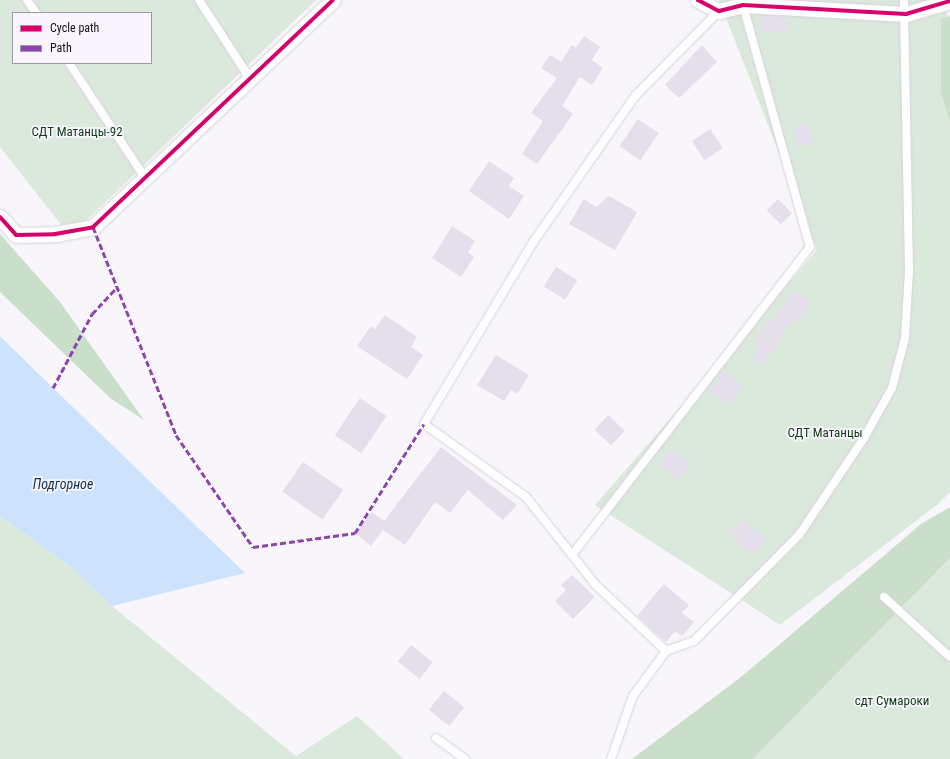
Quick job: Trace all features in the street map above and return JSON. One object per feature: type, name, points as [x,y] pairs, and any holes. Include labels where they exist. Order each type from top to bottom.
[{"type":"street","points":[[0,217],[16,235],[55,234],[92,227],[333,0]]},
{"type":"street","points":[[698,0],[719,11],[742,2],[905,7],[950,1]]},
{"type":"lane","points":[[27,0],[35,12]]},
{"type":"lane","points":[[200,0],[249,78]]},
{"type":"lane","points":[[572,555],[810,246],[742,2]]},
{"type":"lane","points":[[611,759],[633,696],[666,651],[694,641],[799,535],[864,438],[892,388],[905,338],[909,270],[905,7]]},
{"type":"lane","points":[[666,651],[595,584],[526,497],[424,424],[534,241],[636,95],[719,11]]},
{"type":"lane","points":[[70,64],[145,178]]},
{"type":"lane","points":[[884,597],[950,657]]},
{"type":"lane","points":[[436,738],[466,759]]},
{"type":"green space","name":"СДТ Матанцы-92","points":[[0,0],[316,0],[70,236],[0,147]]},
{"type":"green space","name":"СДТ Матанцы","points":[[719,0],[950,0],[946,10],[950,28],[950,492],[938,504],[780,625],[595,505],[817,250]]},
{"type":"green space","points":[[950,16],[950,121],[941,92],[941,19]]},
{"type":"green space","points":[[0,234],[60,302],[144,420],[110,398],[0,292]]},
{"type":"green space","points":[[950,507],[950,558],[753,759],[632,759],[741,677],[921,524]]},
{"type":"green space","points":[[0,516],[71,567],[112,606],[296,756],[357,716],[404,759],[0,759]]},
{"type":"green space","name":"сдт Сумароки","points":[[950,558],[950,759],[753,759]]},
{"type":"water","name":"Подгорное","points":[[0,336],[245,573],[112,606],[71,567],[0,516]]},
{"type":"building","points":[[759,15],[785,16],[787,30],[761,34]]},
{"type":"building","points":[[584,36],[600,47],[592,60],[603,68],[592,85],[580,77],[562,106],[573,114],[537,164],[522,154],[543,121],[531,113],[557,78],[541,68],[550,55],[561,62],[572,45],[576,48]]},
{"type":"building","points":[[702,45],[717,62],[679,98],[665,85]]},
{"type":"building","points":[[638,119],[659,133],[640,160],[620,146]]},
{"type":"building","points":[[809,124],[813,144],[797,147],[793,127]]},
{"type":"building","points":[[710,129],[723,148],[705,160],[692,141]]},
{"type":"building","points":[[489,161],[514,178],[509,186],[524,196],[509,219],[469,191]]},
{"type":"building","points":[[609,196],[637,212],[615,250],[569,224],[584,199],[596,207]]},
{"type":"building","points":[[778,199],[792,213],[781,224],[767,210]]},
{"type":"building","points":[[452,226],[475,241],[468,252],[474,257],[461,277],[432,258]]},
{"type":"building","points":[[556,267],[577,280],[565,300],[544,287]]},
{"type":"building","points":[[792,290],[810,301],[798,322],[793,319],[764,364],[753,357],[759,347],[754,343],[769,320],[773,322]]},
{"type":"building","points":[[385,315],[417,337],[411,347],[423,355],[407,379],[357,346],[371,326],[375,329]]},
{"type":"building","points":[[496,355],[529,375],[517,394],[511,390],[504,401],[477,385]]},
{"type":"building","points":[[723,372],[743,385],[731,404],[710,391]]},
{"type":"building","points":[[360,398],[387,416],[361,453],[335,435]]},
{"type":"building","points":[[608,415],[625,431],[611,445],[594,430]]},
{"type":"building","points":[[441,447],[517,505],[503,520],[468,490],[450,513],[435,502],[405,545],[383,530],[371,546],[355,533],[372,512],[384,521]]},
{"type":"building","points":[[671,449],[690,464],[678,480],[659,465]]},
{"type":"building","points":[[303,462],[343,490],[322,520],[282,491]]},
{"type":"building","points":[[744,520],[766,540],[753,555],[731,535]]},
{"type":"building","points":[[572,575],[595,597],[573,619],[555,601],[566,590],[561,585]]},
{"type":"building","points":[[664,584],[689,605],[682,613],[694,622],[682,636],[675,631],[666,642],[637,616]]},
{"type":"building","points":[[411,645],[433,663],[420,679],[398,661]]},
{"type":"building","points":[[444,691],[464,707],[449,726],[429,710]]},
{"type":"marked path","points":[[93,227],[176,435],[253,547],[355,533],[424,424]]},
{"type":"marked path","points":[[53,388],[92,314],[117,287]]},
{"type":"cycle path","points":[[0,217],[16,235],[55,234],[93,227],[333,0]]},
{"type":"cycle path","points":[[698,0],[719,11],[743,5],[906,14],[950,1]]}]
